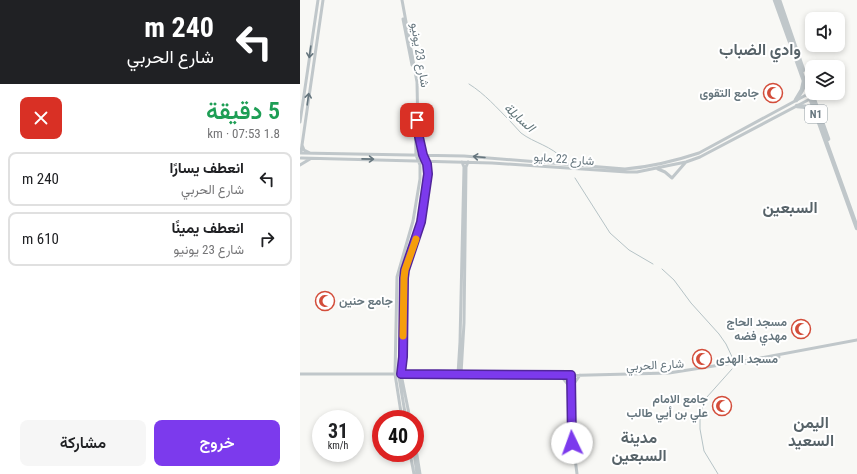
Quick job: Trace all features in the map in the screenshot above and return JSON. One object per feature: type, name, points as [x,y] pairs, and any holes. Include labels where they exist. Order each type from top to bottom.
[{"type":"highway","name":"N1","points":[[775,0],[857,220]]},
{"type":"highway","name":"N1","points":[[779,0],[805,83]]},
{"type":"highway","points":[[796,100],[802,90],[804,79]]},
{"type":"highway","name":"N1","points":[[810,100],[857,228]]},
{"type":"highway","points":[[797,106],[808,107],[815,112]]},
{"type":"street","points":[[300,122],[318,0]]},
{"type":"street","points":[[301,158],[301,143],[323,0]]},
{"type":"street","name":"شارع 23 يونيو","points":[[401,0],[416,82],[418,130],[428,174],[421,222],[405,270],[404,278],[400,376],[408,410]]},
{"type":"street","points":[[313,34],[318,35]]},
{"type":"street","name":"شارع 23 يونيو","points":[[400,410],[395,374],[397,277],[413,221],[420,179],[420,165],[416,155],[416,82]]},
{"type":"street","name":"شارع 22 مايو","points":[[301,152],[312,154],[464,156],[625,169],[636,168],[686,162],[712,151],[805,96]]},
{"type":"street","name":"شارع 22 مايو","points":[[769,118],[808,100]]},
{"type":"street","name":"شارع 22 مايو","points":[[301,158],[468,162],[627,172],[657,168],[699,153],[740,134]]},
{"type":"street","points":[[301,143],[304,150],[312,154]]},
{"type":"street","points":[[300,165],[308,159],[314,158]]},
{"type":"street","points":[[462,162],[465,167]]},
{"type":"street","points":[[460,374],[462,342],[465,167],[468,162]]},
{"type":"street","points":[[657,168],[672,178],[686,162]]},
{"type":"street","points":[[562,164],[566,168]]},
{"type":"street","points":[[571,165],[577,170]]},
{"type":"street","points":[[420,179],[423,191]]},
{"type":"street","points":[[400,369],[403,268],[419,217],[425,181],[427,179]]},
{"type":"street","name":"شارع الحربي","points":[[410,374],[511,377],[674,373],[857,340]]},
{"type":"street","points":[[395,367],[397,353],[400,349]]},
{"type":"street","name":"شارع الحربي","points":[[300,374],[395,374],[400,376],[413,373],[561,376]]},
{"type":"street","points":[[571,375],[572,443],[577,474]]},
{"type":"street","points":[[571,388],[580,375]]},
{"type":"street","points":[[400,376],[404,410]]},
{"type":"street","points":[[561,376],[571,388]]},
{"type":"street","points":[[403,384],[403,406]]},
{"type":"street","points":[[396,385],[403,406]]},
{"type":"street","points":[[412,462],[414,474]]},
{"type":"street","points":[[417,462],[418,474]]},
{"type":"street","points":[[415,464],[418,474]]},
{"type":"waterway","name":"السايلة","points":[[469,84],[491,101],[521,133],[554,151],[563,159]]},
{"type":"waterway","name":"السايلة","points":[[575,178],[610,233],[629,250],[653,264]]},
{"type":"waterway","name":"السايلة","points":[[662,269],[674,280],[691,303],[719,334],[726,344],[734,361]]},
{"type":"waterway","name":"السايلة","points":[[718,474],[704,451],[700,429],[700,414],[707,397],[732,369]]},
{"type":"slow traffic","points":[[403,336],[405,270],[416,239]]},
{"type":"place","name":"جامع التقوى","points":[[773,93]]},
{"type":"place","name":"جامع حنين","points":[[325,301]]},
{"type":"place","name":"مسجد الحاج مهدي فضه","points":[[801,329]]},
{"type":"place","name":"مسجد الهدى","points":[[702,359]]},
{"type":"place","name":"جامع الامام علي بن أيي طالب","points":[[722,406]]},
{"type":"district","name":"وادي الضباب","points":[[760,49]]},
{"type":"district","name":"السبعين","points":[[790,207]]},
{"type":"district","name":"اليمن السعيد","points":[[811,431]]},
{"type":"district","name":"مدينة السبعين","points":[[639,446]]},
{"type":"route","points":[[417,120],[419,137],[423,155],[427,164],[428,174],[421,222],[405,270],[403,357],[401,374],[571,375],[572,443]]}]
